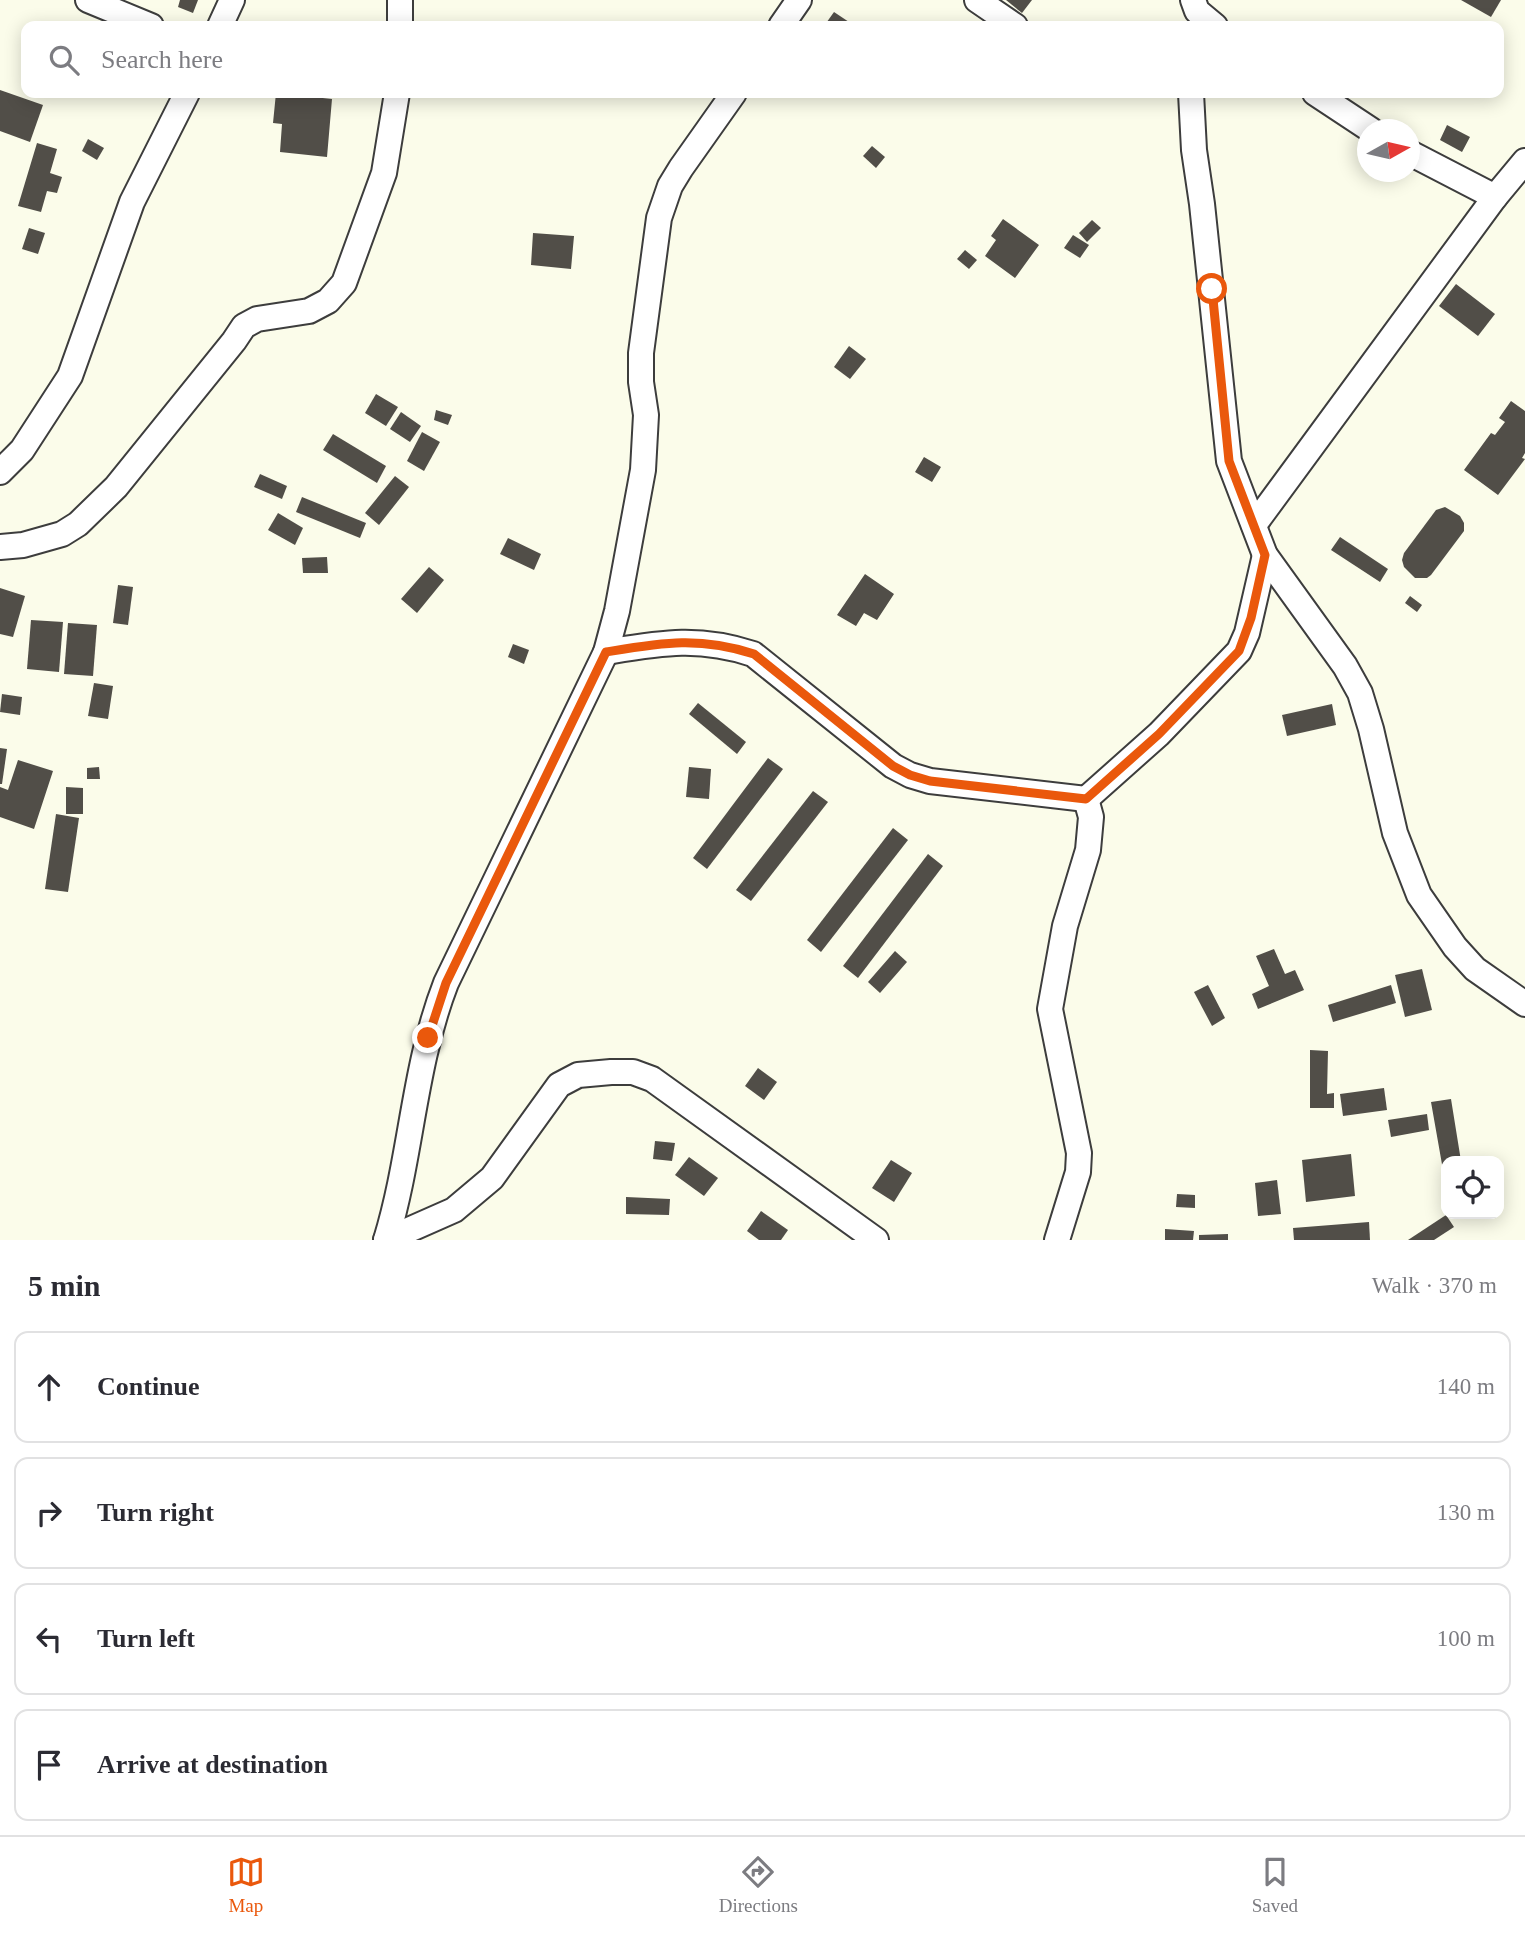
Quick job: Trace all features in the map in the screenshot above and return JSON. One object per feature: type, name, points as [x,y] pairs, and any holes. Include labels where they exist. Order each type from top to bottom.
[{"type":"street","points":[[88,0],[139,21]]},
{"type":"street","points":[[222,21],[232,0]]},
{"type":"street","points":[[400,0],[400,21]]},
{"type":"street","points":[[784,21],[799,0]]},
{"type":"street","points":[[977,0],[1008,21]]},
{"type":"street","points":[[1193,0],[1197,11],[1207,21]]},
{"type":"street","points":[[0,472],[22,450],[70,376],[132,202],[184,98]]},
{"type":"street","points":[[0,547],[23,545],[62,534],[78,524],[116,486],[244,326],[257,320],[309,311],[328,300],[345,283],[384,173],[396,98]]},
{"type":"street","points":[[386,1240],[419,1071],[434,1015],[446,983],[606,652],[617,611],[643,470],[646,415],[641,382],[641,353],[659,218],[670,186],[730,98]]},
{"type":"street","points":[[1191,98],[1194,150],[1212,289],[1229,461],[1265,555],[1345,666],[1360,693],[1395,833],[1419,895],[1455,947],[1475,969],[1525,1004]]},
{"type":"street","points":[[1323,98],[1357,121]]},
{"type":"street","points":[[1420,159],[1495,197]]},
{"type":"street","points":[[1254,525],[1495,197],[1525,161]]},
{"type":"street","points":[[606,652],[665,642],[688,641],[728,646],[754,654],[893,766],[910,775],[930,781],[1086,799],[1159,734],[1239,651],[1247,634],[1265,555]]},
{"type":"street","points":[[1057,1240],[1078,1172],[1079,1153],[1050,1009],[1065,926],[1088,850],[1091,817],[1086,799]]},
{"type":"street","points":[[386,1240],[454,1210],[478,1191],[492,1178],[559,1085],[578,1075],[633,1072],[652,1079],[876,1240]]},
{"type":"building","points":[[180,0],[198,0],[193,13],[178,7]]},
{"type":"building","points":[[1006,0],[1032,0],[1022,13]]},
{"type":"building","points":[[1461,0],[1501,0],[1491,17]]},
{"type":"building","points":[[834,12],[848,21],[828,21]]},
{"type":"building","points":[[0,90],[43,105],[30,142],[0,131]]},
{"type":"building","points":[[276,98],[332,99],[327,157],[280,152],[282,124],[273,123]]},
{"type":"building","points":[[1447,125],[1470,137],[1462,152],[1440,140]]},
{"type":"building","points":[[88,139],[104,148],[97,160],[82,151]]},
{"type":"building","points":[[37,143],[57,149],[50,173],[62,177],[57,193],[47,191],[41,212],[18,206]]},
{"type":"building","points":[[872,146],[885,157],[876,168],[863,156]]},
{"type":"building","points":[[1003,219],[1039,245],[1015,278],[985,256],[996,240],[991,236]]},
{"type":"building","points":[[1092,220],[1101,228],[1087,242],[1079,233]]},
{"type":"building","points":[[29,228],[45,233],[38,254],[22,249]]},
{"type":"building","points":[[533,233],[574,236],[571,269],[531,265]]},
{"type":"building","points":[[1073,235],[1089,245],[1080,258],[1064,248]]},
{"type":"building","points":[[965,250],[977,260],[969,269],[957,259]]},
{"type":"building","points":[[1456,284],[1495,314],[1478,336],[1439,306]]},
{"type":"building","points":[[849,346],[866,359],[850,379],[834,367]]},
{"type":"building","points":[[376,394],[398,407],[386,426],[365,413]]},
{"type":"building","points":[[1511,401],[1525,411],[1525,453],[1522,458],[1525,459],[1498,495],[1464,470],[1491,433],[1495,435],[1505,422],[1499,418]]},
{"type":"building","points":[[436,410],[452,415],[448,425],[434,420]]},
{"type":"building","points":[[401,412],[421,426],[410,442],[390,429]]},
{"type":"building","points":[[422,432],[440,442],[424,471],[407,461]]},
{"type":"building","points":[[333,434],[386,466],[377,483],[323,450]]},
{"type":"building","points":[[924,457],[941,467],[932,482],[915,472]]},
{"type":"building","points":[[260,474],[287,486],[282,499],[254,487]]},
{"type":"building","points":[[395,476],[409,487],[379,525],[365,513]]},
{"type":"building","points":[[302,497],[366,523],[360,538],[296,512]]},
{"type":"building","points":[[1445,507],[1460,516],[1464,531],[1431,575],[1427,578],[1415,578],[1404,567],[1404,553],[1436,510]]},
{"type":"building","points":[[278,513],[303,528],[295,545],[268,530]]},
{"type":"building","points":[[1340,537],[1388,569],[1380,582],[1331,550]]},
{"type":"building","points":[[508,538],[541,554],[534,570],[500,554]]},
{"type":"building","points":[[327,557],[328,573],[303,573],[302,558]]},
{"type":"building","points":[[429,567],[444,580],[417,613],[401,599]]},
{"type":"building","points":[[865,574],[894,594],[877,620],[864,613],[856,626],[837,615]]},
{"type":"building","points":[[118,585],[133,587],[128,625],[113,623]]},
{"type":"building","points":[[0,588],[25,596],[13,637],[0,634]]},
{"type":"building","points":[[1410,596],[1422,605],[1417,612],[1405,603]]},
{"type":"building","points":[[31,620],[63,622],[59,672],[27,669]]},
{"type":"building","points":[[68,623],[97,625],[93,676],[64,674]]},
{"type":"building","points":[[513,644],[529,650],[524,664],[508,657]]},
{"type":"building","points":[[94,683],[113,686],[108,719],[88,716]]},
{"type":"building","points":[[2,694],[22,697],[20,715],[0,712]]},
{"type":"building","points":[[698,703],[746,742],[737,754],[689,714]]},
{"type":"building","points":[[1332,704],[1336,725],[1287,736],[1282,715]]},
{"type":"building","points":[[0,748],[7,749],[2,784],[0,784]]},
{"type":"building","points":[[768,758],[783,769],[707,869],[693,858]]},
{"type":"building","points":[[18,760],[53,771],[34,829],[0,817],[0,787],[8,790]]},
{"type":"building","points":[[99,767],[100,779],[87,779],[87,768]]},
{"type":"building","points":[[689,767],[711,769],[709,799],[686,797]]},
{"type":"building","points":[[66,787],[83,788],[83,814],[66,814]]},
{"type":"building","points":[[813,791],[828,802],[751,901],[736,890]]},
{"type":"building","points":[[56,814],[79,818],[68,892],[45,889]]},
{"type":"building","points":[[893,828],[908,840],[821,952],[807,940]]},
{"type":"building","points":[[928,854],[943,866],[858,978],[843,966]]},
{"type":"building","points":[[1274,949],[1285,974],[1295,970],[1304,990],[1258,1009],[1252,994],[1269,986],[1256,956]]},
{"type":"building","points":[[895,951],[907,962],[880,993],[868,982]]},
{"type":"building","points":[[1422,969],[1432,1010],[1405,1017],[1395,975]]},
{"type":"building","points":[[1208,985],[1225,1018],[1212,1026],[1194,992]]},
{"type":"building","points":[[1391,985],[1396,1003],[1333,1022],[1328,1005]]},
{"type":"building","points":[[1310,1050],[1328,1051],[1327,1094],[1334,1093],[1334,1108],[1310,1108]]},
{"type":"building","points":[[758,1068],[777,1082],[764,1100],[745,1086]]},
{"type":"building","points":[[1384,1088],[1387,1110],[1343,1116],[1340,1094]]},
{"type":"building","points":[[1451,1099],[1460,1156],[1441,1156],[1441,1159],[1431,1102]]},
{"type":"building","points":[[1427,1114],[1429,1130],[1391,1137],[1388,1120]]},
{"type":"building","points":[[655,1141],[675,1143],[672,1161],[653,1159]]},
{"type":"building","points":[[1351,1154],[1355,1196],[1306,1202],[1302,1160]]},
{"type":"building","points":[[689,1157],[718,1178],[704,1196],[675,1175]]},
{"type":"building","points":[[891,1160],[912,1173],[894,1202],[872,1188]]},
{"type":"building","points":[[1277,1180],[1281,1214],[1258,1216],[1255,1183]]},
{"type":"building","points":[[1177,1194],[1195,1195],[1195,1208],[1176,1207]]},
{"type":"building","points":[[626,1197],[670,1199],[669,1215],[626,1214]]},
{"type":"building","points":[[761,1211],[788,1230],[781,1240],[759,1240],[747,1231]]},
{"type":"building","points":[[1441,1218],[1449,1219],[1454,1227],[1434,1240],[1408,1240]]},
{"type":"building","points":[[1369,1222],[1370,1240],[1294,1240],[1293,1228]]},
{"type":"building","points":[[1165,1229],[1194,1231],[1193,1240],[1165,1240]]},
{"type":"building","points":[[1228,1234],[1228,1240],[1199,1240],[1199,1235]]},
{"type":"route","points":[[428,1038],[446,983],[606,652],[688,641],[728,646],[754,654],[893,766],[930,781],[1086,799],[1159,734],[1239,651],[1247,634],[1265,555],[1229,461],[1212,289]]}]
